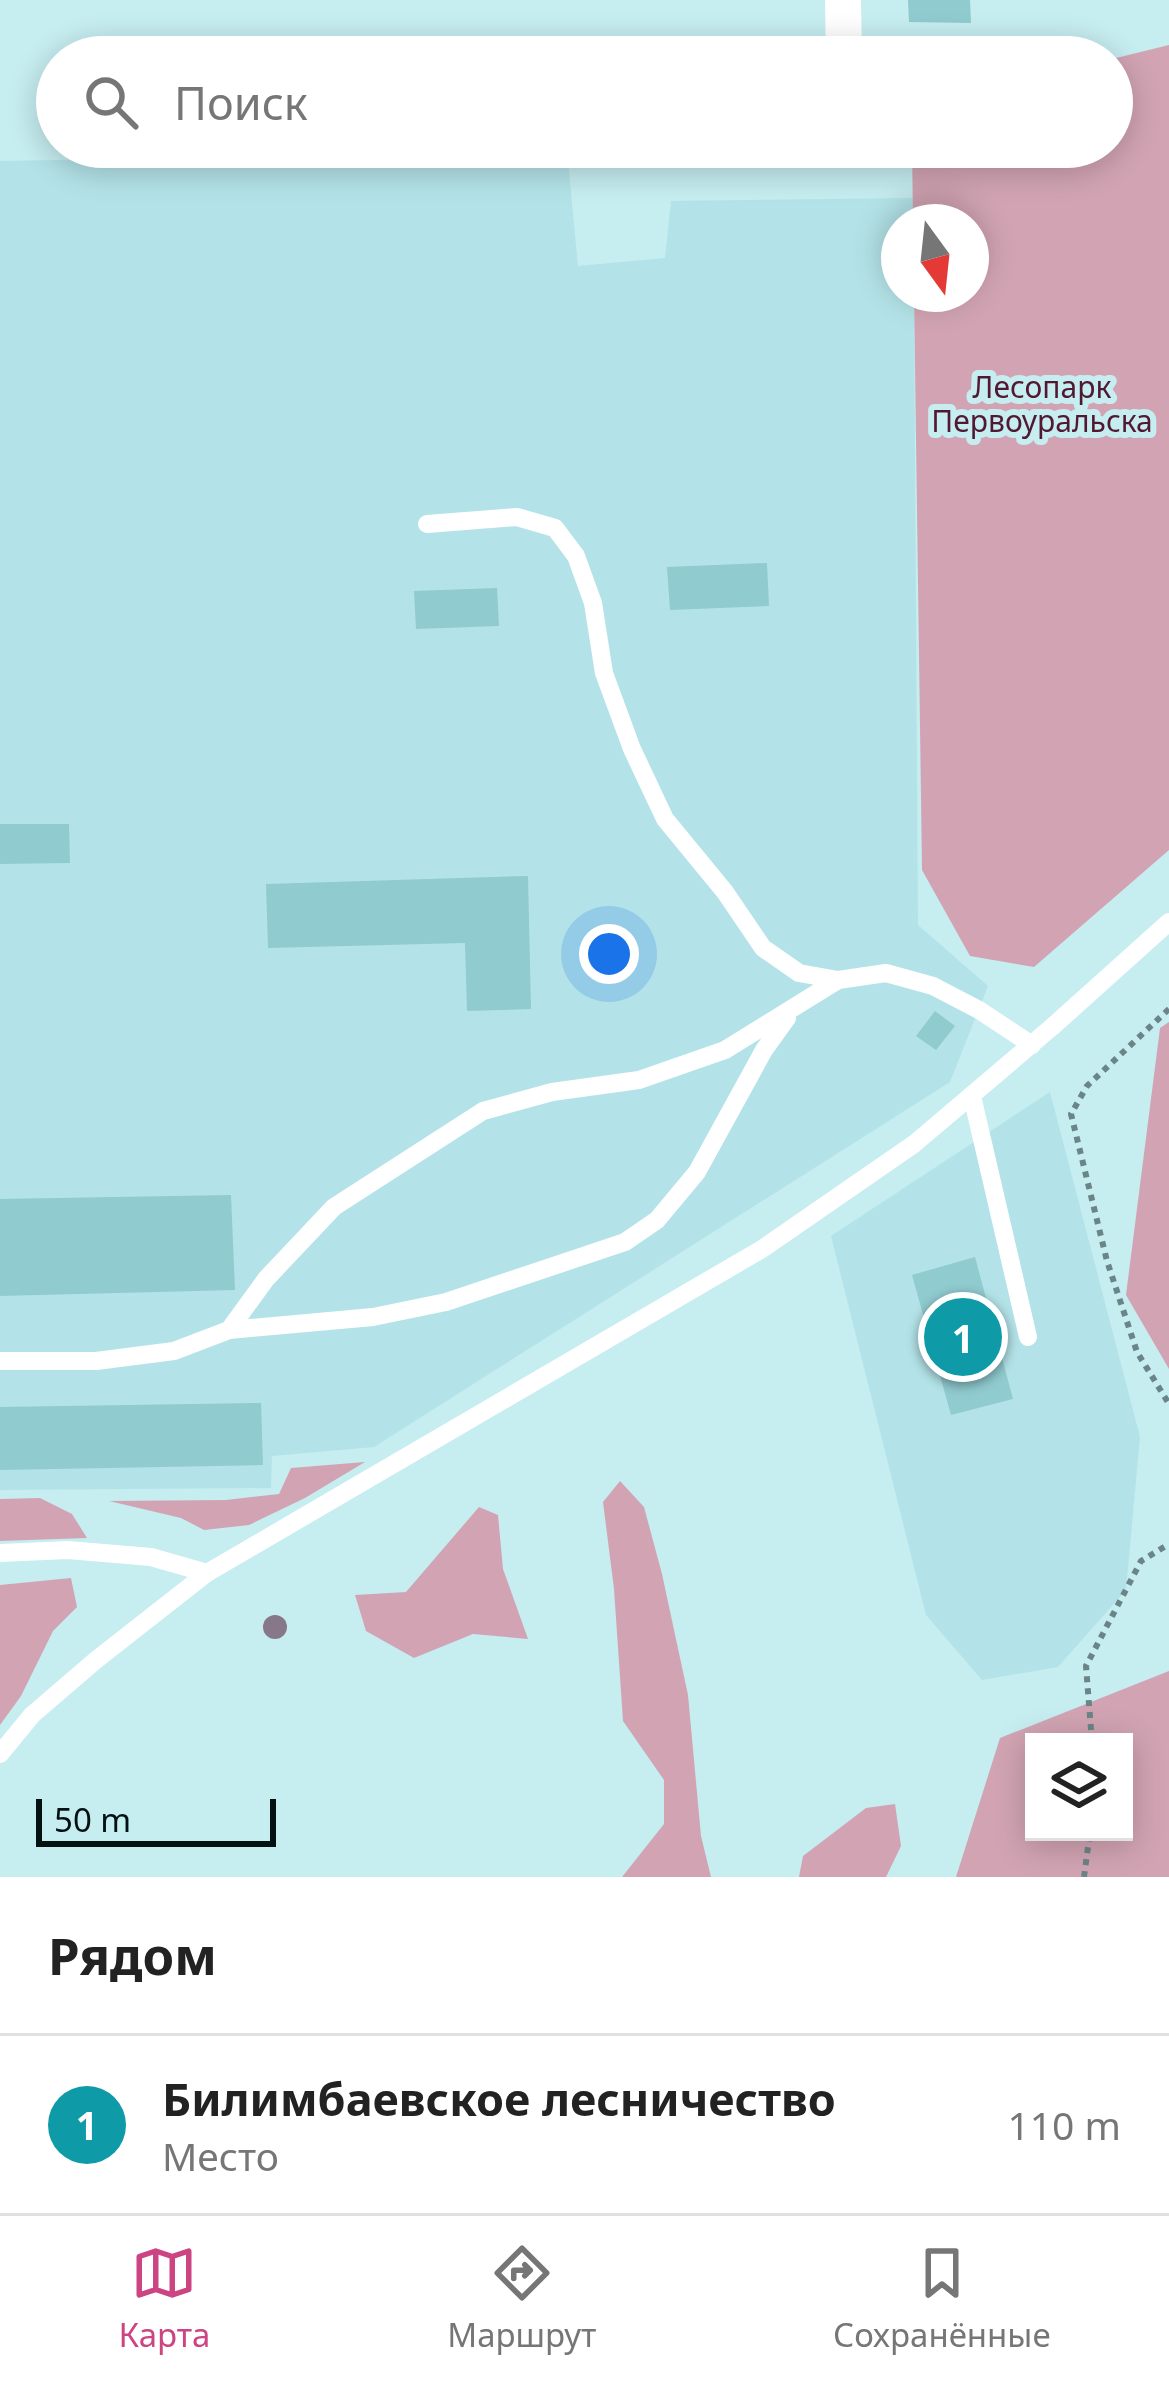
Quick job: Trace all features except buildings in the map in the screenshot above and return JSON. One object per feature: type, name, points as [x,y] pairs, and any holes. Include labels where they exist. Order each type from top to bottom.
[{"type":"street","points":[[843,0],[844,36]]},
{"type":"lane","points":[[427,524],[517,517],[555,528],[576,556],[592,603],[604,673],[665,819],[725,892],[763,948],[799,973],[838,980],[886,973],[933,986],[1032,1045]]},
{"type":"lane","points":[[0,1754],[32,1715],[207,1573],[762,1249],[914,1144],[1169,922]]},
{"type":"lane","points":[[230,1330],[266,1279],[334,1208],[483,1111],[552,1092],[639,1080],[725,1050],[838,980]]},
{"type":"lane","points":[[0,1360],[96,1361],[174,1351],[230,1330],[373,1317],[446,1302],[625,1242],[657,1220],[698,1172],[764,1050],[794,1010]]},
{"type":"lane","points":[[972,1096],[1028,1337]]},
{"type":"lane","points":[[0,1553],[68,1550],[151,1557],[207,1573]]},
{"type":"path","points":[[1169,1009],[1087,1086],[1071,1114],[1107,1261],[1137,1352],[1169,1404]]},
{"type":"path","points":[[1091,1733],[1086,1666],[1141,1561],[1169,1544]]},
{"type":"path","points":[[1084,1877],[1089,1841]]},
{"type":"shaded area","points":[[36,160],[36,168],[569,168],[578,266],[665,258],[671,201],[913,198],[913,204],[881,204],[881,312],[914,312],[918,925],[988,986],[950,1082],[374,1447],[272,1456],[271,1488],[0,1490],[0,161]]},
{"type":"shaded area","points":[[1050,1092],[1140,1437],[1126,1590],[1058,1667],[982,1680],[926,1615],[831,1236]]},
{"type":"green space","name":"Лесопарк Первоуральска","points":[[1169,45],[1169,850],[1034,967],[970,956],[922,870],[914,312],[989,312],[989,204],[913,204],[912,168],[1133,168],[1133,54]]},
{"type":"green space","points":[[1169,1022],[1169,1369],[1126,1295],[1160,1028]]},
{"type":"green space","points":[[365,1462],[249,1525],[204,1530],[181,1518],[109,1501],[226,1500],[279,1494],[291,1468]]},
{"type":"green space","points":[[620,1481],[644,1507],[662,1574],[688,1695],[701,1836],[711,1877],[622,1877],[664,1824],[664,1780],[623,1721],[603,1502]]},
{"type":"green space","points":[[40,1498],[72,1514],[87,1538],[0,1541],[0,1499]]},
{"type":"green space","points":[[479,1507],[498,1515],[503,1569],[528,1639],[473,1634],[414,1658],[366,1631],[355,1595],[406,1592]]},
{"type":"green space","points":[[71,1578],[77,1607],[53,1631],[21,1696],[0,1725],[0,1585]]},
{"type":"green space","points":[[1169,1671],[1169,1877],[956,1877],[1000,1738]]},
{"type":"green space","points":[[895,1804],[901,1846],[886,1877],[799,1877],[803,1856],[866,1808]]},
{"type":"place","name":"Билимбаевское лесничество","points":[[963,1337]]}]
